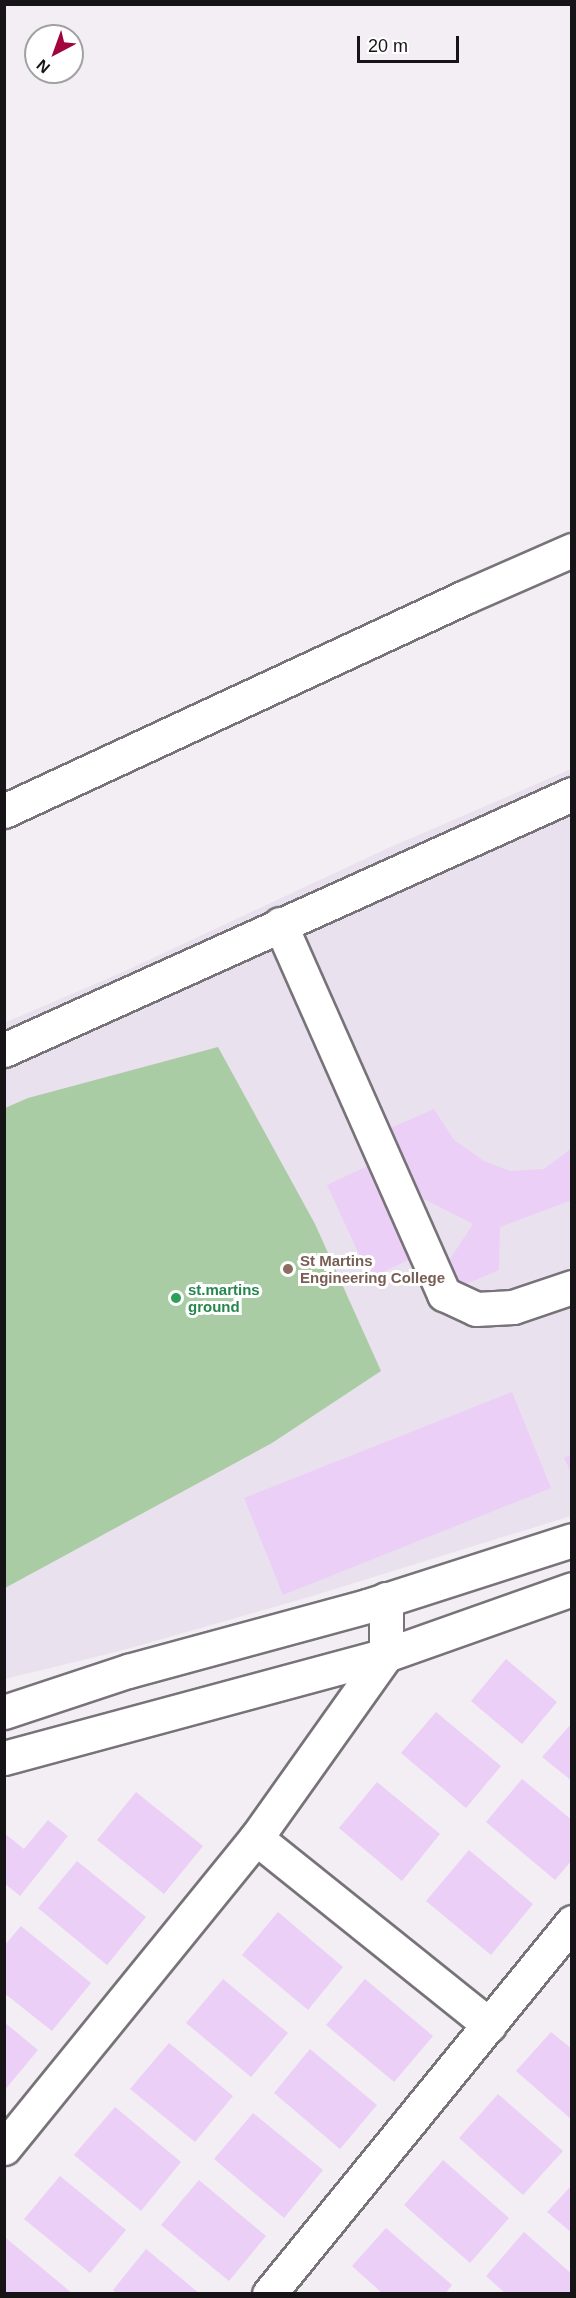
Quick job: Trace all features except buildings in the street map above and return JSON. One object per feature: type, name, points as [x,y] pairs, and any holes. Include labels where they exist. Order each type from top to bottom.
[{"type":"street","points":[[4,811],[465,597],[572,550]]},
{"type":"street","points":[[4,1050],[572,794]]},
{"type":"street","points":[[280,924],[444,1294],[476,1309],[513,1307],[572,1287]]},
{"type":"street","points":[[4,1712],[128,1671],[386,1599],[572,1540]]},
{"type":"street","points":[[4,1758],[386,1655],[572,1590]]},
{"type":"street","points":[[4,2148],[256,1838],[386,1655],[386,1599]]},
{"type":"street","points":[[256,1838],[489,2025]]},
{"type":"street","points":[[269,2294],[572,1922]]},
{"type":"shaded area","name":"St Martins Engineering College","points":[[571,769],[571,1516],[309,1597],[120,1651],[5,1679],[4,1023],[123,972],[386,849]]},
{"type":"green space","name":"st.martins ground","points":[[218,1047],[315,1224],[381,1371],[272,1443],[5,1588],[5,1108],[28,1098]]},
{"type":"place","name":"St Martins Engineering College","points":[[288,1269]]},
{"type":"place","name":"st.martins ground","points":[[176,1298]]}]
